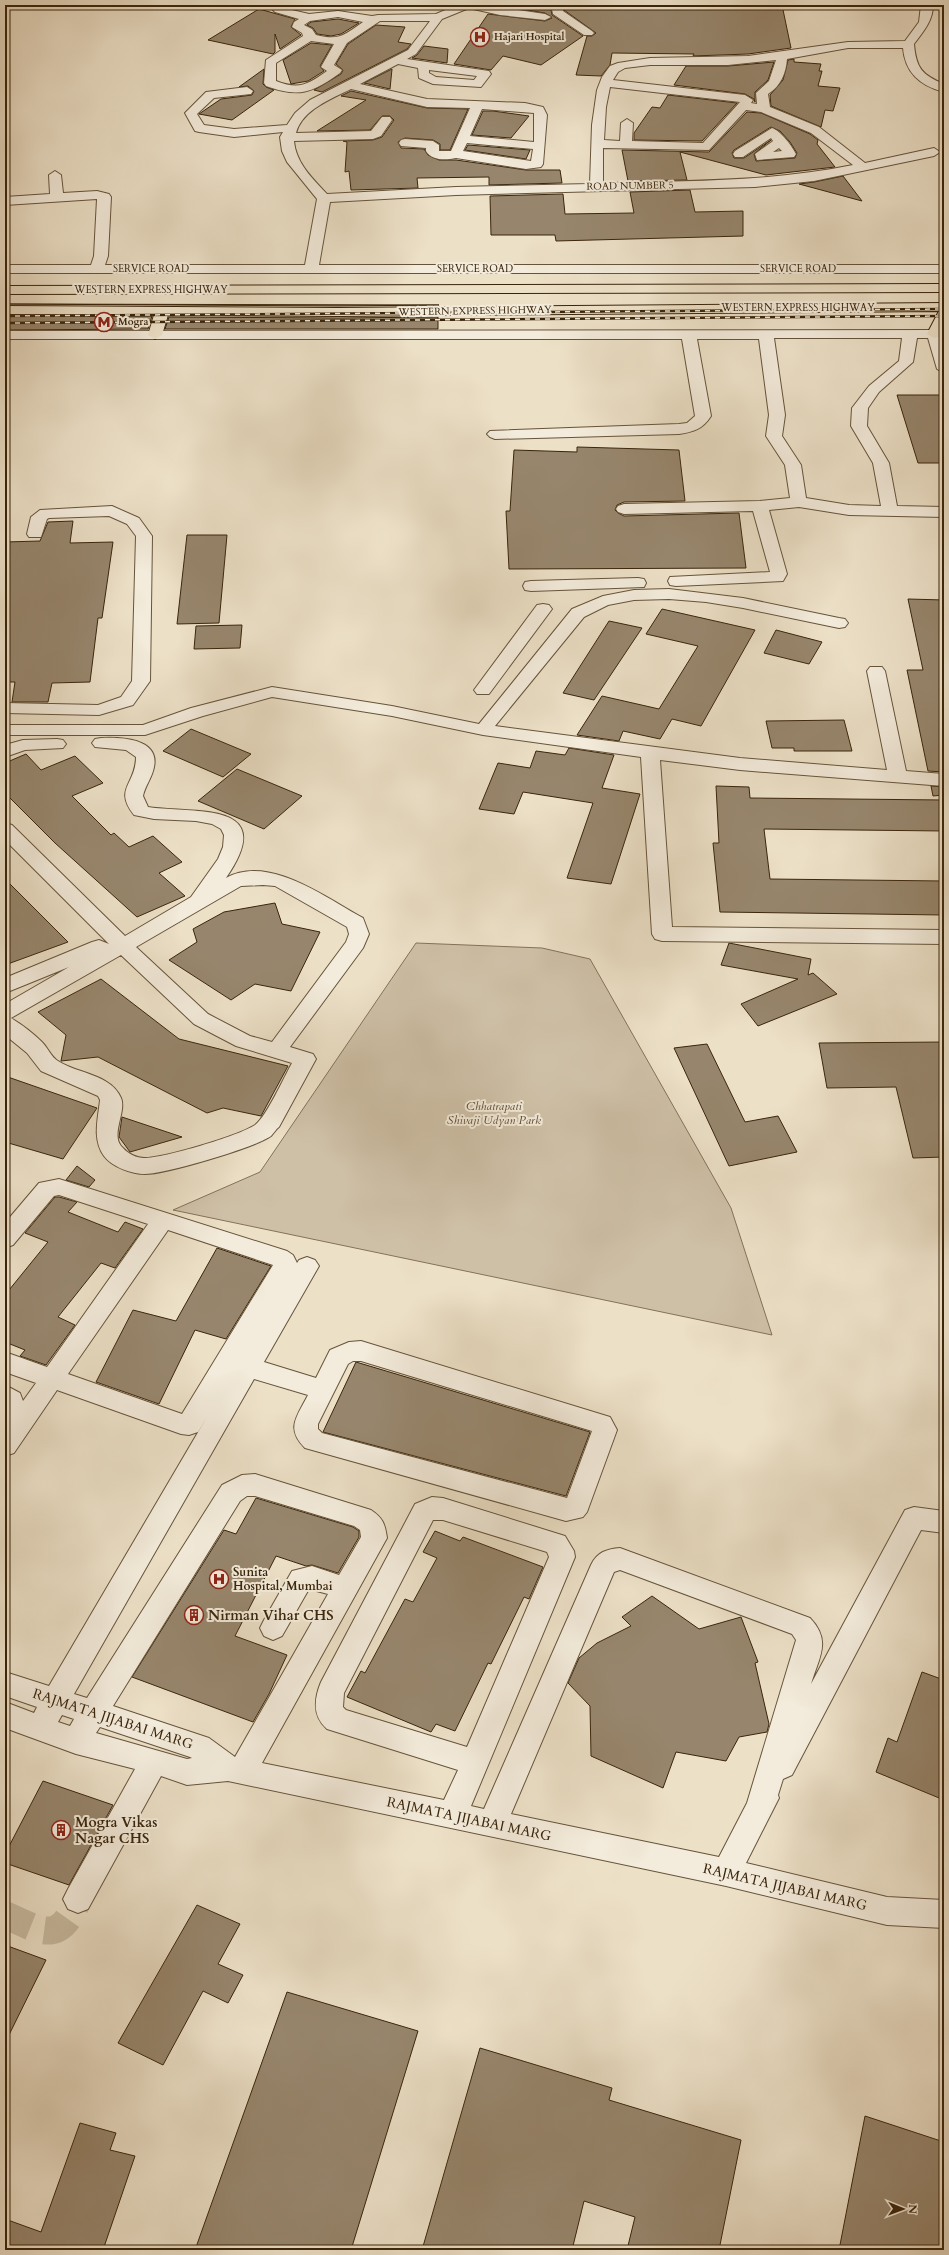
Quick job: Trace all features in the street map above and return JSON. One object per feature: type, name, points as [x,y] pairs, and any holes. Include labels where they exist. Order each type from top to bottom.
[{"type":"highway","name":"WESTERN EXPRESS HIGHWAY","points":[[5,290],[944,288]]},
{"type":"highway","name":"WESTERN EXPRESS HIGHWAY","points":[[5,310],[338,312],[944,307]]},
{"type":"highway","points":[[155,336],[162,311]]},
{"type":"highway","points":[[939,334],[944,314]]},
{"type":"street","points":[[310,36],[308,31],[298,27],[298,24],[307,18],[338,14],[373,20],[392,17],[438,17],[467,5]]},
{"type":"street","points":[[471,5],[500,12],[545,17]]},
{"type":"street","points":[[557,5],[557,12],[588,33]]},
{"type":"street","points":[[927,5],[928,13],[924,23],[908,44],[909,58],[913,70],[924,80],[944,88]]},
{"type":"street","points":[[279,10],[303,15],[307,18]]},
{"type":"street","points":[[311,269],[324,198],[299,171],[288,150],[288,133],[303,112],[314,103],[399,61],[412,52],[438,17]]},
{"type":"street","points":[[342,41],[328,67],[336,70],[306,90],[272,84],[269,81],[270,62],[310,36],[332,42],[342,41],[352,38],[373,20]]},
{"type":"street","points":[[596,187],[599,107],[607,83],[614,69],[624,65],[729,61],[782,56],[848,45],[908,44]]},
{"type":"street","points":[[764,109],[762,93],[770,89],[780,72],[782,56]]},
{"type":"street","points":[[399,61],[426,66]]},
{"type":"street","points":[[598,144],[707,146],[747,100],[607,83]]},
{"type":"street","points":[[315,85],[339,91]]},
{"type":"street","points":[[350,85],[419,102],[525,107],[538,110],[541,115],[539,161],[532,166],[456,154],[447,156],[434,154],[432,151],[433,145],[405,143]]},
{"type":"street","points":[[247,91],[210,95],[191,112],[199,128],[234,133],[373,135],[377,133],[386,120]]},
{"type":"street","points":[[456,154],[478,105]]},
{"type":"street","points":[[743,106],[764,109],[815,130],[863,167]]},
{"type":"street","points":[[739,154],[790,120]]},
{"type":"street","points":[[626,145],[627,123]]},
{"type":"street","points":[[769,171],[761,157],[790,154],[772,132]]},
{"type":"street","points":[[463,139],[540,146]]},
{"type":"street","name":"ROAD NUMBER 5","points":[[324,198],[596,187],[755,183],[814,177],[934,152]]},
{"type":"street","points":[[55,175],[57,198]]},
{"type":"street","points":[[5,201],[97,195],[104,197],[99,262],[222,256]]},
{"type":"street","name":"SERVICE ROAD","points":[[5,269],[99,262],[311,269],[944,268]]},
{"type":"street","points":[[766,334],[777,415],[774,436],[793,465],[799,502]]},
{"type":"street","points":[[890,512],[881,463],[859,426],[860,408],[874,388],[906,362],[910,334]]},
{"type":"street","points":[[5,336],[939,334],[944,369]]},
{"type":"street","points":[[496,434],[656,430],[695,426],[701,422],[703,416],[689,335]]},
{"type":"street","points":[[624,509],[760,506],[799,502],[849,510],[944,512]]},
{"type":"street","points":[[531,586],[774,578],[779,574],[760,506]]},
{"type":"street","points":[[5,708],[99,710],[127,701],[141,682],[144,536],[133,521],[112,511],[46,513],[39,517],[35,534]]},
{"type":"street","points":[[483,730],[578,613],[590,604],[630,596],[667,594],[705,596],[839,623]]},
{"type":"street","points":[[483,690],[543,609]]},
{"type":"street","points":[[515,647],[544,654]]},
{"type":"street","points":[[876,671],[898,776]]},
{"type":"street","points":[[5,730],[145,730],[198,712],[272,692],[392,711],[483,730],[650,753],[755,765],[944,780]]},
{"type":"street","points":[[5,751],[23,745],[118,743],[130,744],[142,750],[145,757],[145,765],[133,795],[137,806],[141,811],[207,816],[225,823],[233,831],[236,840],[233,851],[216,878],[195,905]]},
{"type":"street","points":[[650,753],[662,934],[944,937]]},
{"type":"street","points":[[5,829],[120,943],[201,1019],[243,1041],[305,1059],[268,1127],[259,1132],[175,1160],[144,1166],[123,1160],[111,1150],[107,1140],[111,1100],[106,1091],[49,1066],[35,1048],[5,1024]]},
{"type":"street","points":[[5,1013],[120,943],[195,905],[235,881],[266,878],[280,881],[356,923],[359,934],[356,943],[277,1050]]},
{"type":"street","points":[[10,981],[120,943]]},
{"type":"street","points":[[5,1239],[47,1190],[54,1187],[64,1188],[279,1257],[285,1261],[284,1268],[193,1422],[189,1425],[181,1424],[5,1362]]},
{"type":"street","points":[[5,1446],[163,1220]]},
{"type":"street","points":[[40,1728],[307,1266]]},
{"type":"street","points":[[361,1351],[597,1421],[603,1426],[604,1434],[578,1504],[574,1509],[566,1510],[314,1441],[306,1433],[306,1424],[322,1390],[338,1357],[349,1352],[361,1351]]},
{"type":"street","points":[[248,1367],[322,1390]]},
{"type":"street","points":[[5,1395],[10,1400],[5,1412]]},
{"type":"street","points":[[5,1715],[76,1741],[154,1761],[187,1772],[235,1770],[374,1538],[374,1530],[368,1521],[255,1485],[236,1488],[231,1493],[76,1741]]},
{"type":"street","points":[[452,1816],[475,1762],[560,1562],[561,1551],[556,1544],[443,1509],[432,1508],[424,1512],[332,1691],[328,1709],[331,1716],[337,1720],[475,1762]]},
{"type":"street","points":[[726,1872],[914,1518],[944,1522]]},
{"type":"street","points":[[492,1824],[604,1565],[611,1560],[620,1559],[801,1626],[809,1635],[810,1643],[759,1811]]},
{"type":"street","points":[[273,1628],[301,1579],[312,1577],[345,1588]]},
{"type":"street","name":"RAJMATA JIJABAI MARG","points":[[5,1684],[199,1747],[235,1770],[726,1872],[887,1911],[944,1914]]},
{"type":"street","points":[[78,1899],[154,1761]]},
{"type":"green space","name":"Chhatrapati Shivaji Udyan Park","points":[[416,943],[542,948],[590,959],[731,1208],[772,1335],[173,1210],[260,1172]]},
{"type":"building","points":[[496,5],[550,5],[552,15],[583,36],[541,65],[503,56],[491,70],[454,64],[488,14],[545,21],[552,18],[545,13]]},
{"type":"building","points":[[564,5],[782,5],[791,48],[748,54],[693,56],[694,54],[612,53],[610,65],[601,76],[576,75],[587,36],[592,36],[596,33],[564,10]]},
{"type":"building","points":[[259,9],[295,19],[291,27],[301,35],[280,49],[275,34],[275,52],[273,54],[208,40]]},
{"type":"building","points":[[338,19],[359,23],[341,34],[331,36],[317,34],[313,28],[307,25],[311,22]]},
{"type":"building","points":[[376,25],[405,27],[398,42],[411,44],[407,49],[322,92],[314,90],[341,74],[343,70],[336,64],[348,44]]},
{"type":"building","points":[[311,43],[332,45],[320,66],[324,71],[308,81],[291,84],[283,60]]},
{"type":"building","points":[[424,46],[448,49],[447,63],[412,58],[417,55]]},
{"type":"building","points":[[794,59],[794,62],[821,64],[819,71],[822,71],[818,86],[840,88],[833,111],[825,110],[821,127],[771,106],[770,95],[783,80],[788,60]]},
{"type":"building","points":[[774,62],[768,80],[755,92],[755,102],[754,99],[745,94],[674,85],[686,66],[728,66]]},
{"type":"building","points":[[264,69],[263,84],[274,90],[232,120],[199,114],[221,99],[252,95],[254,91],[248,86],[239,87]]},
{"type":"building","points":[[392,69],[390,89],[364,83]]},
{"type":"building","points":[[351,91],[427,108],[468,109],[450,150],[440,150],[440,144],[433,140],[405,138],[398,142],[401,148],[424,149],[428,155],[439,160],[456,160],[526,170],[560,170],[562,183],[489,185],[489,177],[417,178],[418,188],[351,190],[349,171],[345,172],[347,142],[343,141],[373,140],[382,137],[394,120],[390,116],[382,116],[370,130],[317,131],[366,100],[341,96]]},
{"type":"building","points":[[668,95],[737,103],[702,141],[634,140],[634,133],[652,107],[660,108]]},
{"type":"building","points":[[483,111],[529,116],[511,138],[472,135]]},
{"type":"building","points":[[747,112],[761,113],[810,134],[818,140],[817,144],[835,167],[766,175],[680,152],[687,180],[628,181],[622,150],[709,152]],"holes":[[[771,127],[780,131],[797,153],[795,158],[756,161],[754,154],[771,140],[744,158],[734,158],[732,153],[734,150]]]},
{"type":"building","points":[[468,145],[530,150],[526,159],[465,150]]},
{"type":"building","points":[[843,176],[862,201],[799,184],[814,182]]},
{"type":"building","points":[[690,190],[695,212],[743,211],[743,236],[556,241],[555,235],[491,235],[490,196],[563,194],[565,214],[634,213],[630,192]]},
{"type":"building","points":[[5,304],[439,305],[338,306]]},
{"type":"building","points":[[5,316],[152,316],[148,329],[5,330]]},
{"type":"building","points":[[169,317],[438,317],[438,329],[165,329]]},
{"type":"building","points":[[897,395],[944,395],[944,463],[918,463]]},
{"type":"building","points":[[577,447],[679,450],[685,501],[624,502],[617,505],[615,510],[624,516],[739,513],[746,568],[509,569],[506,511],[510,511],[514,450],[577,452]]},
{"type":"building","points":[[73,521],[70,543],[113,542],[102,618],[98,618],[90,682],[52,683],[48,702],[12,702],[15,682],[5,682],[5,542],[40,541],[48,522]]},
{"type":"building","points":[[187,535],[227,535],[219,623],[177,624]]},
{"type":"building","points":[[908,599],[944,600],[944,772],[928,771],[907,670],[923,670]]},
{"type":"building","points":[[662,609],[755,630],[701,726],[672,719],[660,739],[623,731],[619,741],[577,735],[602,696],[659,709],[698,646],[646,634]]},
{"type":"building","points":[[609,621],[642,628],[594,700],[563,693]]},
{"type":"building","points":[[242,625],[240,648],[194,649],[196,626]]},
{"type":"building","points":[[776,630],[822,642],[809,664],[764,653]]},
{"type":"building","points":[[844,720],[852,751],[794,751],[794,748],[772,748],[766,721]]},
{"type":"building","points":[[191,729],[251,754],[223,777],[163,751]]},
{"type":"building","points":[[569,748],[614,755],[602,788],[640,794],[611,884],[567,878],[593,803],[523,792],[514,814],[479,809],[498,763],[530,768],[536,751],[565,755]]},
{"type":"building","points":[[26,754],[41,770],[75,756],[103,783],[72,796],[111,835],[114,833],[129,847],[153,836],[182,862],[159,873],[185,896],[137,917],[55,843],[5,793],[5,763]]},
{"type":"building","points":[[237,769],[302,796],[264,829],[198,801]]},
{"type":"building","points":[[716,786],[749,787],[750,798],[944,800],[944,831],[764,829],[770,879],[944,881],[944,915],[720,912],[713,843],[719,843]]},
{"type":"building","points":[[931,786],[944,787],[944,795],[933,796]]},
{"type":"building","points":[[5,879],[68,942],[5,965]]},
{"type":"building","points":[[275,903],[282,924],[320,932],[291,991],[255,984],[231,1000],[169,960],[197,942],[193,929],[224,912]]},
{"type":"building","points":[[729,943],[811,959],[808,975],[813,973],[837,994],[758,1026],[741,1004],[798,979],[721,965]]},
{"type":"building","points":[[101,979],[179,1039],[288,1066],[261,1116],[223,1108],[207,1113],[98,1057],[61,1061],[66,1035],[38,1012]]},
{"type":"building","points":[[944,1042],[944,1157],[913,1158],[896,1087],[827,1088],[819,1043]]},
{"type":"building","points":[[707,1044],[745,1122],[778,1116],[797,1152],[729,1166],[674,1048]]},
{"type":"building","points":[[5,1076],[97,1108],[63,1159],[5,1142]]},
{"type":"building","points":[[122,1117],[182,1137],[130,1152],[119,1137]]},
{"type":"building","points":[[77,1166],[95,1180],[89,1187],[66,1180]]},
{"type":"building","points":[[55,1197],[77,1202],[68,1212],[118,1232],[125,1222],[143,1229],[115,1268],[101,1263],[58,1317],[75,1325],[46,1365],[20,1356],[25,1350],[5,1342],[5,1295],[48,1242],[25,1233]]},
{"type":"building","points":[[217,1248],[271,1266],[226,1339],[195,1330],[159,1404],[96,1382],[133,1310],[176,1321]]},
{"type":"building","points":[[356,1362],[590,1432],[566,1496],[323,1432]]},
{"type":"building","name":"Nirman Vihar CHS","points":[[256,1498],[353,1527],[359,1531],[359,1537],[338,1573],[312,1565],[306,1566],[276,1556],[235,1636],[287,1655],[269,1694],[253,1722],[132,1677],[224,1530],[236,1534]]},
{"type":"building","points":[[435,1531],[460,1541],[463,1537],[543,1567],[529,1599],[524,1597],[491,1664],[488,1663],[455,1731],[436,1724],[431,1732],[347,1697],[361,1671],[365,1673],[405,1599],[413,1602],[437,1558],[423,1552]]},
{"type":"building","points":[[652,1596],[699,1629],[741,1617],[758,1662],[755,1663],[769,1724],[767,1732],[739,1737],[726,1761],[676,1752],[663,1788],[591,1756],[590,1706],[568,1683],[579,1658],[597,1643],[631,1626],[622,1617]]},
{"type":"building","points":[[922,1672],[944,1680],[944,1800],[876,1772],[888,1738],[897,1742]]},
{"type":"building","name":"Mogra Vikas Nagar CHS","points":[[43,1781],[113,1805],[69,1885],[5,1863],[5,1854]]},
{"type":"building","points":[[197,1905],[240,1924],[218,1964],[243,1975],[228,2003],[203,1991],[163,2065],[118,2043]]},
{"type":"building","points":[[5,1945],[46,1960],[5,2043]]},
{"type":"building","points":[[287,1992],[418,2031],[351,2250],[195,2250]]},
{"type":"building","points":[[480,2048],[612,2088],[609,2100],[741,2140],[719,2250],[627,2250],[635,2217],[584,2201],[572,2250],[422,2250]]},
{"type":"building","points":[[865,2116],[944,2142],[944,2250],[839,2250]]},
{"type":"building","points":[[80,2123],[116,2133],[110,2150],[135,2156],[103,2250],[5,2250],[5,2219],[41,2232]]},
{"type":"tunnel","points":[[5,1915],[29,1926],[48,1931],[56,1929],[64,1924],[71,1914],[78,1899]]},
{"type":"railway","points":[[5,316],[944,309]]},
{"type":"railway","points":[[5,323],[944,316]]},
{"type":"place","name":"Hajari Hospital","points":[[480,37]]},
{"type":"place","name":"Mogra","points":[[104,322]]},
{"type":"place","name":"Sunita Hospital, Mumbai","points":[[219,1579]]},
{"type":"place","name":"Nirman Vihar CHS","points":[[194,1615]]},
{"type":"place","name":"Mogra Vikas Nagar CHS","points":[[61,1830]]}]
